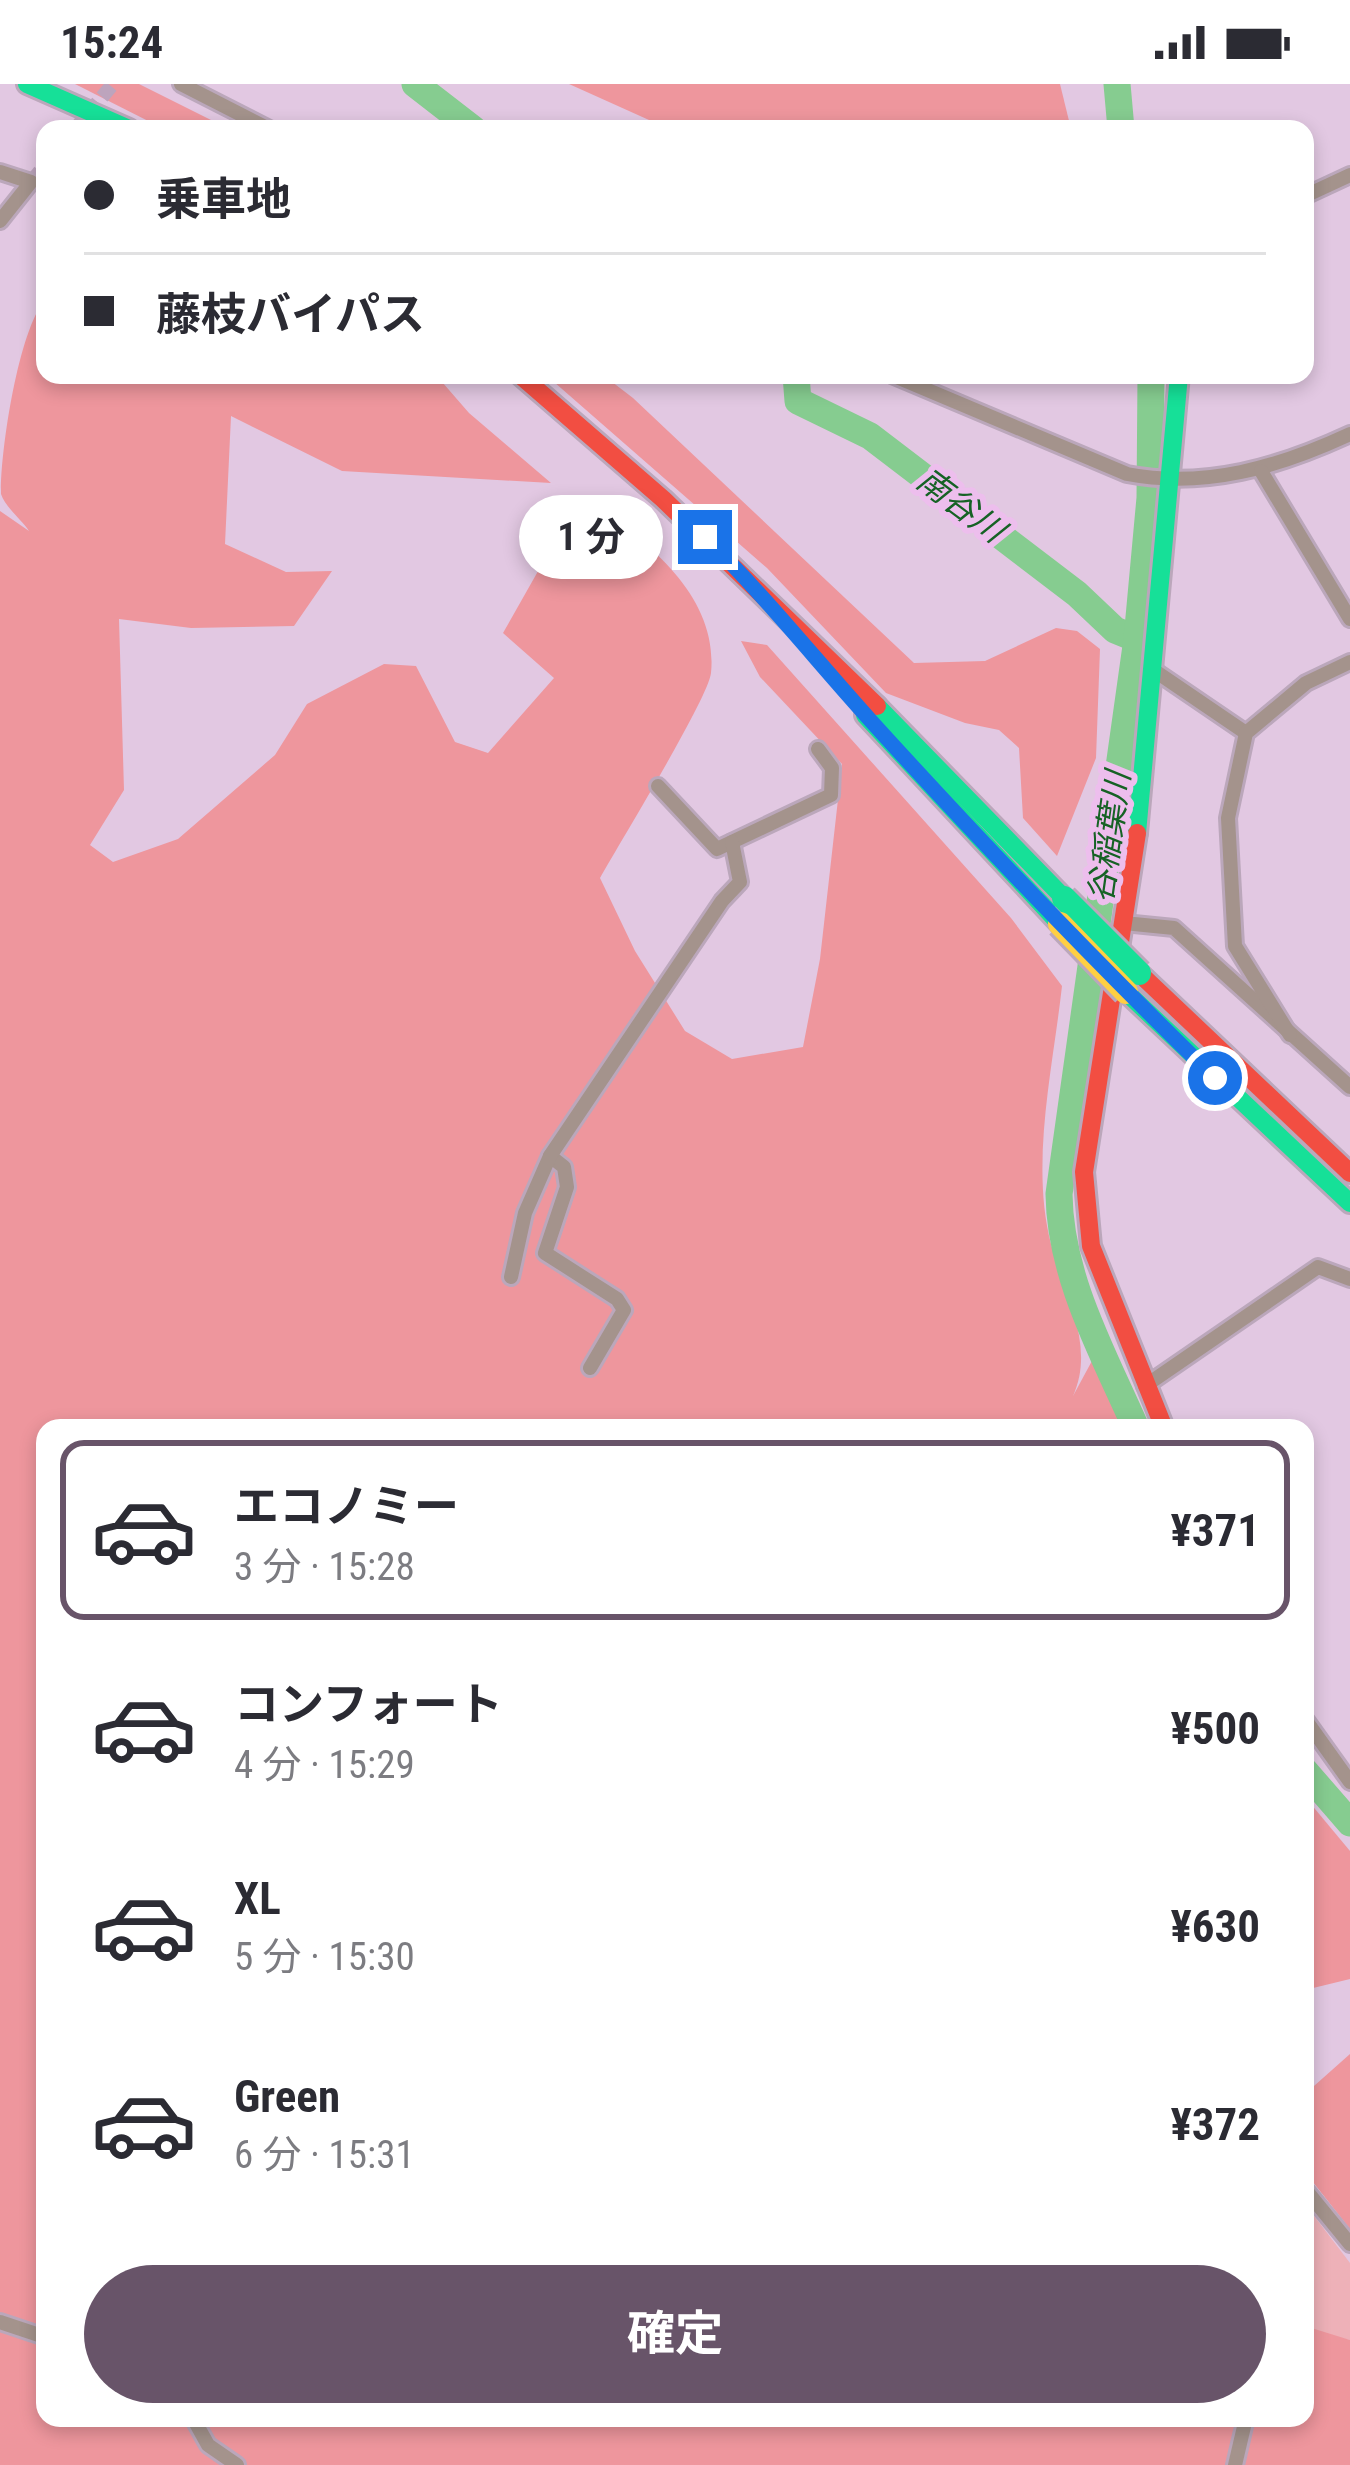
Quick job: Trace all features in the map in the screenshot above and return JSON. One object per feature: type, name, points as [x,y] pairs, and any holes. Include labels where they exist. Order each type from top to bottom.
[{"type":"main road","points":[[27,84],[109,120]]},
{"type":"main road","points":[[530,384],[775,605],[1062,911],[1350,1203]]},
{"type":"main road","points":[[1160,1419],[1102,1282],[1084,1207],[1084,1172],[1145,782],[1178,384]]},
{"type":"main road","points":[[1132,983],[1350,1173]]},
{"type":"main road","points":[[1276,1107],[1350,1158]]},
{"type":"street","points":[[181,84],[251,120]]},
{"type":"street","points":[[0,172],[31,182],[0,221]]},
{"type":"street","points":[[1314,192],[1350,176]]},
{"type":"street","points":[[913,384],[1126,474],[1167,481],[1261,470],[1350,434]]},
{"type":"street","points":[[1261,470],[1350,619]]},
{"type":"street","points":[[1290,1036],[1234,946],[1228,818],[1246,733],[1306,682],[1350,662]]},
{"type":"street","points":[[1152,669],[1246,733]]},
{"type":"street","points":[[658,786],[717,849],[831,795],[832,768],[818,749]]},
{"type":"street","points":[[511,1277],[525,1214],[550,1156],[740,882],[733,842]]},
{"type":"street","points":[[1124,923],[1174,928],[1350,1087]]},
{"type":"street","points":[[550,1156],[564,1167],[567,1187],[545,1253],[617,1299],[624,1310],[590,1368]]},
{"type":"street","points":[[1145,1386],[1318,1267],[1350,1279]]},
{"type":"street","points":[[1314,1732],[1350,1782]]},
{"type":"street","points":[[1314,2200],[1350,2244]]},
{"type":"street","points":[[0,2322],[36,2334]]},
{"type":"street","points":[[198,2427],[208,2445],[237,2465]]},
{"type":"street","points":[[1235,2465],[1244,2427]]},
{"type":"shaded area","points":[[75,84],[139,84],[211,120],[146,120]]},
{"type":"shaded area","points":[[569,84],[1060,84],[1069,120],[649,120]]},
{"type":"shaded area","points":[[35,316],[36,384],[444,384],[469,413],[551,483],[342,471],[231,416],[225,544],[286,572],[332,571],[294,626],[191,628],[119,619],[124,790],[90,845],[113,862],[178,839],[275,755],[307,704],[384,664],[416,666],[455,742],[488,753],[554,678],[503,633],[580,497],[627,529],[671,569],[702,617],[710,644],[711,673],[706,688],[600,878],[635,951],[685,1031],[732,1059],[803,1047],[820,959],[842,764],[760,677],[741,641],[767,645],[1011,918],[1062,986],[1045,1115],[1045,1213],[1080,1339],[1079,1377],[1073,1396],[1093,1359],[1120,1419],[36,1419],[36,2427],[1314,2427],[1314,2329],[1350,2340],[1350,2465],[0,2465],[0,511],[29,531],[3,499],[1,475],[19,364]]},
{"type":"shaded area","points":[[556,384],[615,384],[633,398],[914,663],[985,661],[1056,628],[1077,631],[1100,649],[1096,758],[1057,856],[1023,818],[1019,748],[999,730],[965,723],[886,693],[767,568]]},
{"type":"shaded area","points":[[1314,1808],[1350,1851],[1350,1979],[1314,1988]]},
{"type":"shaded area","points":[[1350,2054],[1350,2229],[1314,2183],[1314,2086]]},
{"type":"shaded area","points":[[1314,2216],[1350,2263],[1350,2340],[1314,2333]]},
{"type":"waterway","name":"南谷川","points":[[415,84],[461,120]]},
{"type":"waterway","name":"谷稲葉川","points":[[1117,84],[1120,120]]},
{"type":"waterway","name":"南谷川","points":[[797,384],[798,401],[870,436],[1077,594],[1115,630],[1137,639]]},
{"type":"waterway","name":"谷稲葉川","points":[[1132,1419],[1075,1285],[1059,1194],[1137,639],[1150,498],[1151,384]]},
{"type":"waterway","name":"谷稲葉川","points":[[1314,1781],[1350,1823]]},
{"type":"tunnel","points":[[83,120],[113,84]]},
{"type":"tunnel","points":[[31,182],[36,176]]},
{"type":"traffic: fast","points":[[27,84],[109,120]]},
{"type":"traffic: fast","points":[[1137,833],[1178,384]]},
{"type":"traffic: fast","points":[[877,706],[1064,898]]},
{"type":"traffic: fast","points":[[865,715],[1060,924]]},
{"type":"traffic: fast","points":[[1064,898],[1139,973]]},
{"type":"traffic: fast","points":[[1126,992],[1350,1203]]},
{"type":"traffic: jam","points":[[530,384],[663,499],[877,706]]},
{"type":"traffic: jam","points":[[1137,833],[1084,1172],[1091,1246],[1160,1419]]},
{"type":"traffic: jam","points":[[1139,973],[1350,1173]]},
{"type":"traffic: slow","points":[[1060,924],[1126,992]]},
{"type":"route","points":[[705,537],[775,605],[841,688],[998,860],[1215,1078]]}]
